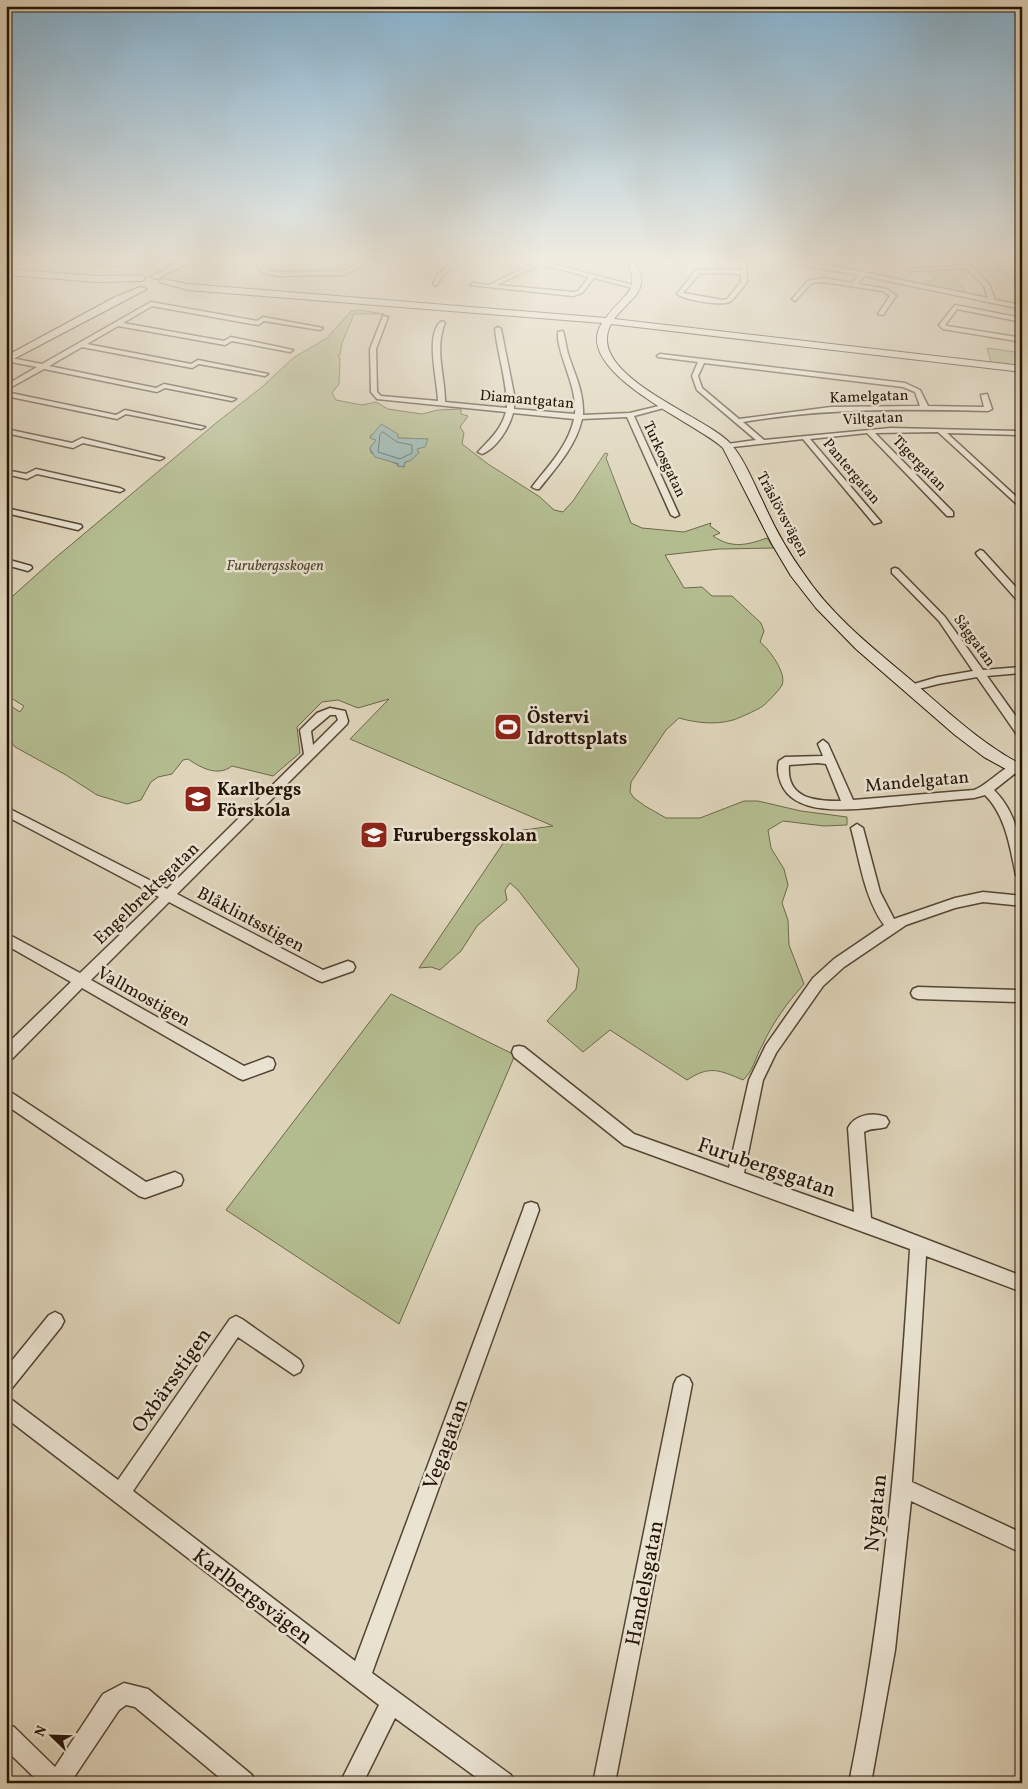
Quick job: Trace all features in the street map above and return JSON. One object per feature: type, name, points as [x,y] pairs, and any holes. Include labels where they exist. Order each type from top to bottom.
[{"type":"street","points":[[7,360],[38,342]]},
{"type":"street","points":[[6,388],[86,342]]},
{"type":"street","points":[[250,342],[290,350]]},
{"type":"street","name":"Diamantgatan","points":[[375,342],[373,349],[375,395],[386,399],[580,417],[630,415],[667,406]]},
{"type":"street","points":[[436,342],[442,405]]},
{"type":"street","points":[[482,452],[498,437],[512,412],[510,388],[499,342]]},
{"type":"street","points":[[536,487],[561,457],[574,435],[580,417],[579,394],[562,348],[562,342]]},
{"type":"street","name":"Träslövsvägen","points":[[603,342],[607,356],[630,382],[727,446],[748,483],[768,526],[804,585],[845,630],[958,730],[1018,770],[987,790]]},
{"type":"street","points":[[793,342],[1022,369]]},
{"type":"street","points":[[82,345],[192,366],[198,362],[266,374]]},
{"type":"street","points":[[660,356],[905,386],[918,391],[925,408]]},
{"type":"street","points":[[7,360],[157,390],[164,386],[232,399]]},
{"type":"street","points":[[702,360],[695,376],[699,389],[761,441]]},
{"type":"street","points":[[6,394],[117,417],[125,412],[201,427]]},
{"type":"street","name":"Kamelgatan","points":[[737,421],[831,410],[988,409],[985,395]]},
{"type":"street","name":"Turkosgatan","points":[[630,415],[675,515]]},
{"type":"street","name":"Viltgatan","points":[[727,446],[761,441],[870,432],[972,430],[1018,433]]},
{"type":"street","points":[[6,431],[73,446],[82,440],[160,458]]},
{"type":"street","points":[[941,431],[1022,507]]},
{"type":"street","name":"Tigergatan","points":[[870,432],[950,514]]},
{"type":"street","points":[[1018,433],[1022,439]]},
{"type":"street","name":"Pantergatan","points":[[805,437],[877,522]]},
{"type":"street","points":[[6,472],[27,477],[36,471],[120,490]]},
{"type":"street","points":[[6,510],[78,527]]},
{"type":"street","points":[[980,553],[1022,600]]},
{"type":"street","points":[[6,562],[28,568]]},
{"type":"street","name":"Såggatan","points":[[895,571],[942,619],[1022,733]]},
{"type":"street","points":[[911,688],[931,681],[1022,670]]},
{"type":"street","name":"Mandelgatan","points":[[824,744],[850,805]]},
{"type":"street","name":"Engelbrektsgatan","points":[[6,1055],[310,755]]},
{"type":"street","name":"Mandelgatan","points":[[831,761],[818,759],[785,761],[783,766],[786,784],[791,793],[800,798],[826,805],[850,805],[974,794],[987,790]]},
{"type":"street","points":[[987,790],[996,797],[1009,822],[1022,875]]},
{"type":"street","name":"Blåklintsstigen","points":[[6,811],[322,976],[348,967]]},
{"type":"street","points":[[857,828],[875,895],[883,915],[892,926]]},
{"type":"street","points":[[735,1177],[756,1080],[771,1049],[818,982],[840,963],[892,926],[930,911],[983,897],[1022,901]]},
{"type":"street","name":"Vallmostigen","points":[[6,938],[79,982],[243,1073],[268,1064]]},
{"type":"street","points":[[918,993],[1022,996]]},
{"type":"street","name":"Furubergsgatan","points":[[519,1052],[629,1140],[735,1177],[1022,1284]]},
{"type":"street","points":[[6,1096],[145,1190],[175,1180]]},
{"type":"street","points":[[863,1224],[856,1128],[871,1120],[880,1122]]},
{"type":"street","name":"Vegagatan","points":[[360,1678],[530,1210]]},
{"type":"street","name":"Nygatan","points":[[860,1783],[883,1657],[908,1433],[918,1246]]},
{"type":"street","points":[[6,1382],[55,1321]]},
{"type":"street","name":"Oxbärsstigen","points":[[120,1494],[236,1325],[294,1366]]},
{"type":"street","name":"Handelsgatan","points":[[604,1783],[683,1384]]},
{"type":"street","name":"Karlbergsvägen","points":[[6,1406],[360,1678],[502,1783]]},
{"type":"street","points":[[902,1487],[1022,1543]]},
{"type":"street","points":[[6,1735],[56,1783],[111,1702],[124,1694],[140,1697],[244,1783]]},
{"type":"street","points":[[351,1783],[392,1702]]},
{"type":"green space","name":"Furubergsskogen","points":[[319,342],[342,342],[340,355],[337,355],[340,358],[339,384],[332,393],[336,400],[362,405],[376,402],[388,409],[422,414],[438,410],[461,409],[461,414],[468,416],[460,427],[464,433],[462,444],[488,464],[540,497],[554,510],[563,512],[573,501],[605,453],[608,454],[606,458],[631,523],[642,528],[684,532],[711,523],[710,526],[720,533],[713,536],[727,543],[746,544],[767,538],[774,548],[719,549],[665,555],[684,588],[702,587],[712,596],[732,596],[761,623],[764,631],[760,642],[780,668],[783,680],[779,689],[762,706],[735,719],[726,722],[706,723],[679,718],[666,730],[631,782],[630,792],[634,798],[645,806],[666,818],[700,818],[744,801],[758,801],[801,811],[847,817],[847,825],[824,826],[783,821],[768,830],[771,848],[784,869],[788,885],[782,903],[788,920],[789,945],[804,984],[776,1021],[766,1037],[752,1068],[743,1080],[721,1072],[708,1071],[687,1080],[610,1030],[583,1052],[547,1021],[576,989],[579,969],[518,890],[510,883],[505,890],[507,900],[477,926],[461,951],[440,970],[431,967],[419,968],[506,839],[517,831],[553,826],[350,739],[389,699],[358,708],[338,700],[322,702],[297,727],[300,753],[273,776],[232,766],[221,771],[210,770],[188,759],[183,760],[172,774],[158,777],[151,782],[141,800],[127,804],[97,795],[66,775],[15,747],[6,734],[6,703],[20,712],[24,706],[6,695],[6,602],[54,559],[216,423],[262,387],[293,358]],"holes":[[[387,427],[398,438],[428,439],[405,462],[404,467],[371,453],[370,448],[376,440],[370,438],[371,435]]]},
{"type":"green space","points":[[987,348],[1022,353],[1022,366],[991,362]]},
{"type":"green space","points":[[391,994],[515,1055],[399,1324],[226,1210]]},
{"type":"water","points":[[381,424],[398,434],[398,438],[428,439],[425,447],[417,449],[419,453],[410,461],[405,462],[404,467],[375,457],[370,448],[376,440],[370,438]]},
{"type":"place","name":"Östervi Idrottsplats","points":[[508,727]]},
{"type":"place","name":"Karlbergs Förskola","points":[[198,799]]},
{"type":"place","name":"Furubergsskolan","points":[[374,835]]}]
